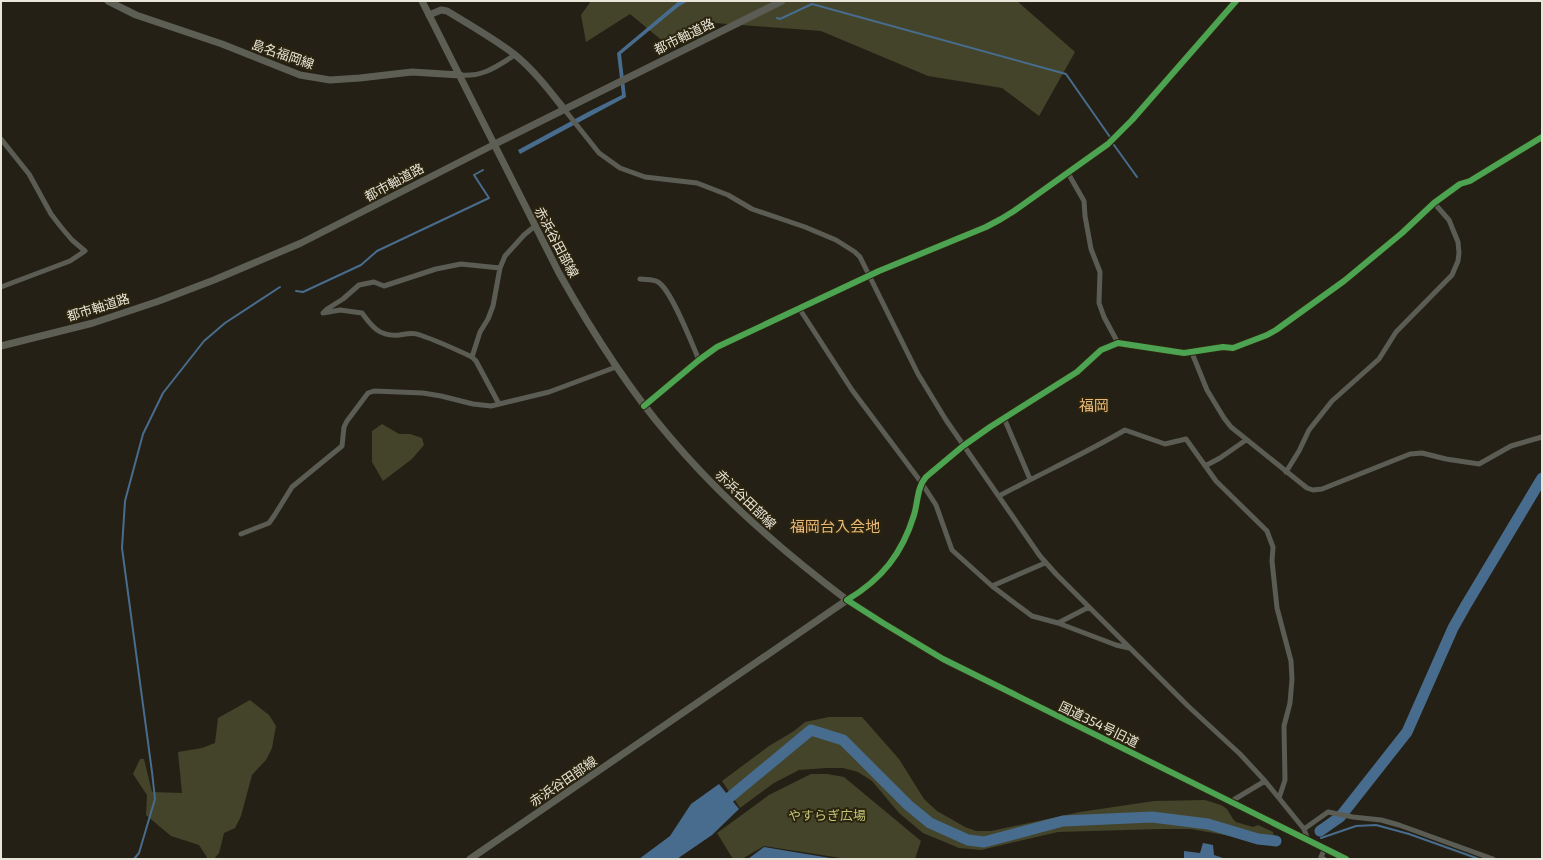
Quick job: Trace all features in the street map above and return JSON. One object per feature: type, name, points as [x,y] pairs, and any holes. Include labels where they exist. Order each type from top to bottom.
[{"type":"main road","name":"島名福岡線","points":[[108,1],[136,15],[222,44],[300,75],[330,80],[412,72],[460,75]]},
{"type":"main road","name":"赤浜谷田部線","points":[[422,1],[535,226],[579,308],[616,367],[644,406],[668,435],[723,496],[778,545],[847,600],[470,859]]},
{"type":"main road","name":"都市軸道路","points":[[1,346],[93,322],[159,301],[214,280],[301,243],[494,144]]},
{"type":"street","name":"都市軸道路","points":[[494,144],[782,1]]},
{"type":"street","points":[[644,406],[698,360],[717,347],[870,275],[986,227],[1001,219],[1108,144],[1128,125],[1236,1]]},
{"type":"street","points":[[429,15],[441,10],[447,11],[515,55],[540,79],[599,153],[620,168],[645,177],[697,183],[728,195],[752,209],[805,227],[836,240],[847,246],[860,257],[918,374],[964,446],[1045,562],[1193,711],[1240,754],[1265,781],[1304,829],[1308,840]]},
{"type":"street","points":[[460,75],[470,76],[485,72],[515,55]]},
{"type":"street","points":[[847,600],[871,584],[883,573],[898,552],[914,515],[921,482],[964,446],[1004,418],[1077,372],[1101,350],[1118,342],[1184,354],[1223,348],[1233,348],[1267,335],[1344,281],[1402,233],[1434,203],[1460,184],[1470,182],[1542,137]]},
{"type":"street","points":[[1,140],[29,174],[50,214],[72,240],[85,251],[70,261],[1,287]]},
{"type":"street","points":[[1068,173],[1084,201],[1091,249],[1100,272],[1099,303],[1104,317],[1118,342]]},
{"type":"street","points":[[1286,472],[1299,451],[1309,430],[1332,401],[1379,359],[1396,332],[1452,275],[1458,257],[1458,242],[1449,220],[1434,203]]},
{"type":"street","points":[[472,357],[480,332],[488,319],[493,306],[500,268],[509,250],[535,226]]},
{"type":"street","points":[[499,404],[476,361],[472,357],[420,334],[411,333],[386,335],[378,332],[362,313],[340,310],[323,313],[343,299],[359,285],[374,282],[384,286],[436,269],[461,264],[500,268]]},
{"type":"street","points":[[640,279],[657,281],[664,287],[674,304],[698,360]]},
{"type":"street","points":[[799,308],[852,390],[921,482],[936,505],[952,550],[992,586],[1032,616],[1058,623],[1116,645],[1130,648]]},
{"type":"street","points":[[1192,353],[1207,390],[1231,427],[1286,472],[1307,488],[1313,490],[1322,489],[1410,454],[1422,453],[1446,460],[1479,464],[1511,446],[1542,437]]},
{"type":"street","points":[[241,534],[269,523],[292,487],[342,446],[344,427],[355,409],[368,393],[374,391],[423,393],[473,404],[491,406],[549,392],[616,367]]},
{"type":"street","points":[[1004,418],[1030,480]]},
{"type":"street","points":[[999,496],[1125,430],[1165,444],[1186,439],[1216,481],[1267,532],[1273,547],[1272,561],[1277,608],[1291,661],[1292,679],[1290,703],[1284,726],[1285,780],[1279,798]]},
{"type":"street","points":[[1205,466],[1220,458],[1246,440]]},
{"type":"street","points":[[992,586],[1045,562]]},
{"type":"street","name":"国道354号旧道","points":[[847,600],[943,659],[1346,859]]},
{"type":"street","points":[[1058,623],[1089,607]]},
{"type":"street","points":[[1230,802],[1265,781]]},
{"type":"street","points":[[1304,829],[1328,812],[1345,816],[1382,820],[1493,859]]},
{"type":"street","points":[[1324,848],[1321,857],[1324,859]]},
{"type":"green space","points":[[591,1],[1017,1],[1075,52],[1039,116],[1002,88],[928,76],[821,31],[715,23],[665,43],[630,14],[586,42],[581,15]]},
{"type":"green space","points":[[382,424],[399,434],[410,434],[422,438],[424,445],[412,459],[383,481],[372,462],[372,431]]},
{"type":"green space","points":[[250,700],[269,715],[276,726],[272,748],[266,760],[252,775],[241,816],[235,828],[224,833],[219,853],[214,859],[208,859],[199,845],[171,836],[146,815],[147,795],[133,774],[140,759],[144,759],[152,792],[182,793],[178,752],[202,748],[215,743],[218,718]]},
{"type":"green space","points":[[829,717],[862,717],[899,759],[924,799],[937,811],[965,827],[976,831],[991,831],[1080,812],[1154,801],[1205,800],[1221,805],[1227,809],[1236,822],[1253,827],[1258,825],[1273,832],[1276,845],[1267,845],[1236,837],[1191,829],[1161,829],[1058,832],[981,850],[959,848],[923,833],[899,813],[872,781],[858,772],[843,768],[799,770],[774,783],[740,808],[722,781],[769,746],[794,731],[805,722]]},
{"type":"green space","name":"やすらぎ広場","points":[[811,774],[827,774],[844,777],[921,841],[915,859],[847,859],[764,846],[742,859],[733,859],[717,833],[769,795]]},
{"type":"water","points":[[679,1],[688,1],[678,7],[621,54],[626,97],[520,154],[518,150],[622,95],[617,53]]},
{"type":"water","points":[[719,784],[739,809],[712,835],[677,859],[639,859],[670,836],[691,804]]},
{"type":"water","points":[[1203,843],[1213,845],[1214,855],[1226,859],[1184,859],[1184,851],[1200,853]]},
{"type":"water","points":[[764,847],[836,859],[748,859]]},
{"type":"waterway","points":[[777,18],[780,19],[812,4],[1066,74],[1110,137]]},
{"type":"waterway","points":[[1114,145],[1137,177]]},
{"type":"waterway","points":[[296,291],[303,292],[361,265],[377,251],[489,198],[474,175],[483,170]]},
{"type":"waterway","points":[[134,859],[139,853],[155,799],[122,548],[125,501],[143,434],[163,393],[204,341],[225,323],[280,287]]},
{"type":"waterway","points":[[1320,831],[1340,817],[1407,732],[1453,628],[1542,478]]},
{"type":"waterway","points":[[718,807],[811,730],[843,740],[908,805],[930,823],[968,840],[984,842],[1063,821],[1152,817],[1208,824],[1258,839],[1276,841]]},
{"type":"waterway","points":[[1321,838],[1356,826],[1376,825],[1409,834],[1479,859]]},
{"type":"cycle path","points":[[644,406],[699,360],[717,347],[879,271],[986,227],[1014,211],[1108,144],[1132,120],[1236,1]]},
{"type":"cycle path","points":[[1346,859],[943,659],[847,600],[871,583],[897,553],[909,529],[914,515],[919,490],[926,477],[963,446],[990,427],[1077,372],[1101,350],[1118,343],[1184,353],[1223,347],[1233,348],[1267,335],[1344,281],[1402,233],[1434,203],[1460,184],[1470,181],[1542,137]]},
{"type":"district","name":"福岡","points":[[1094,406]]},
{"type":"district","name":"福岡台入会地","points":[[835,527]]}]
